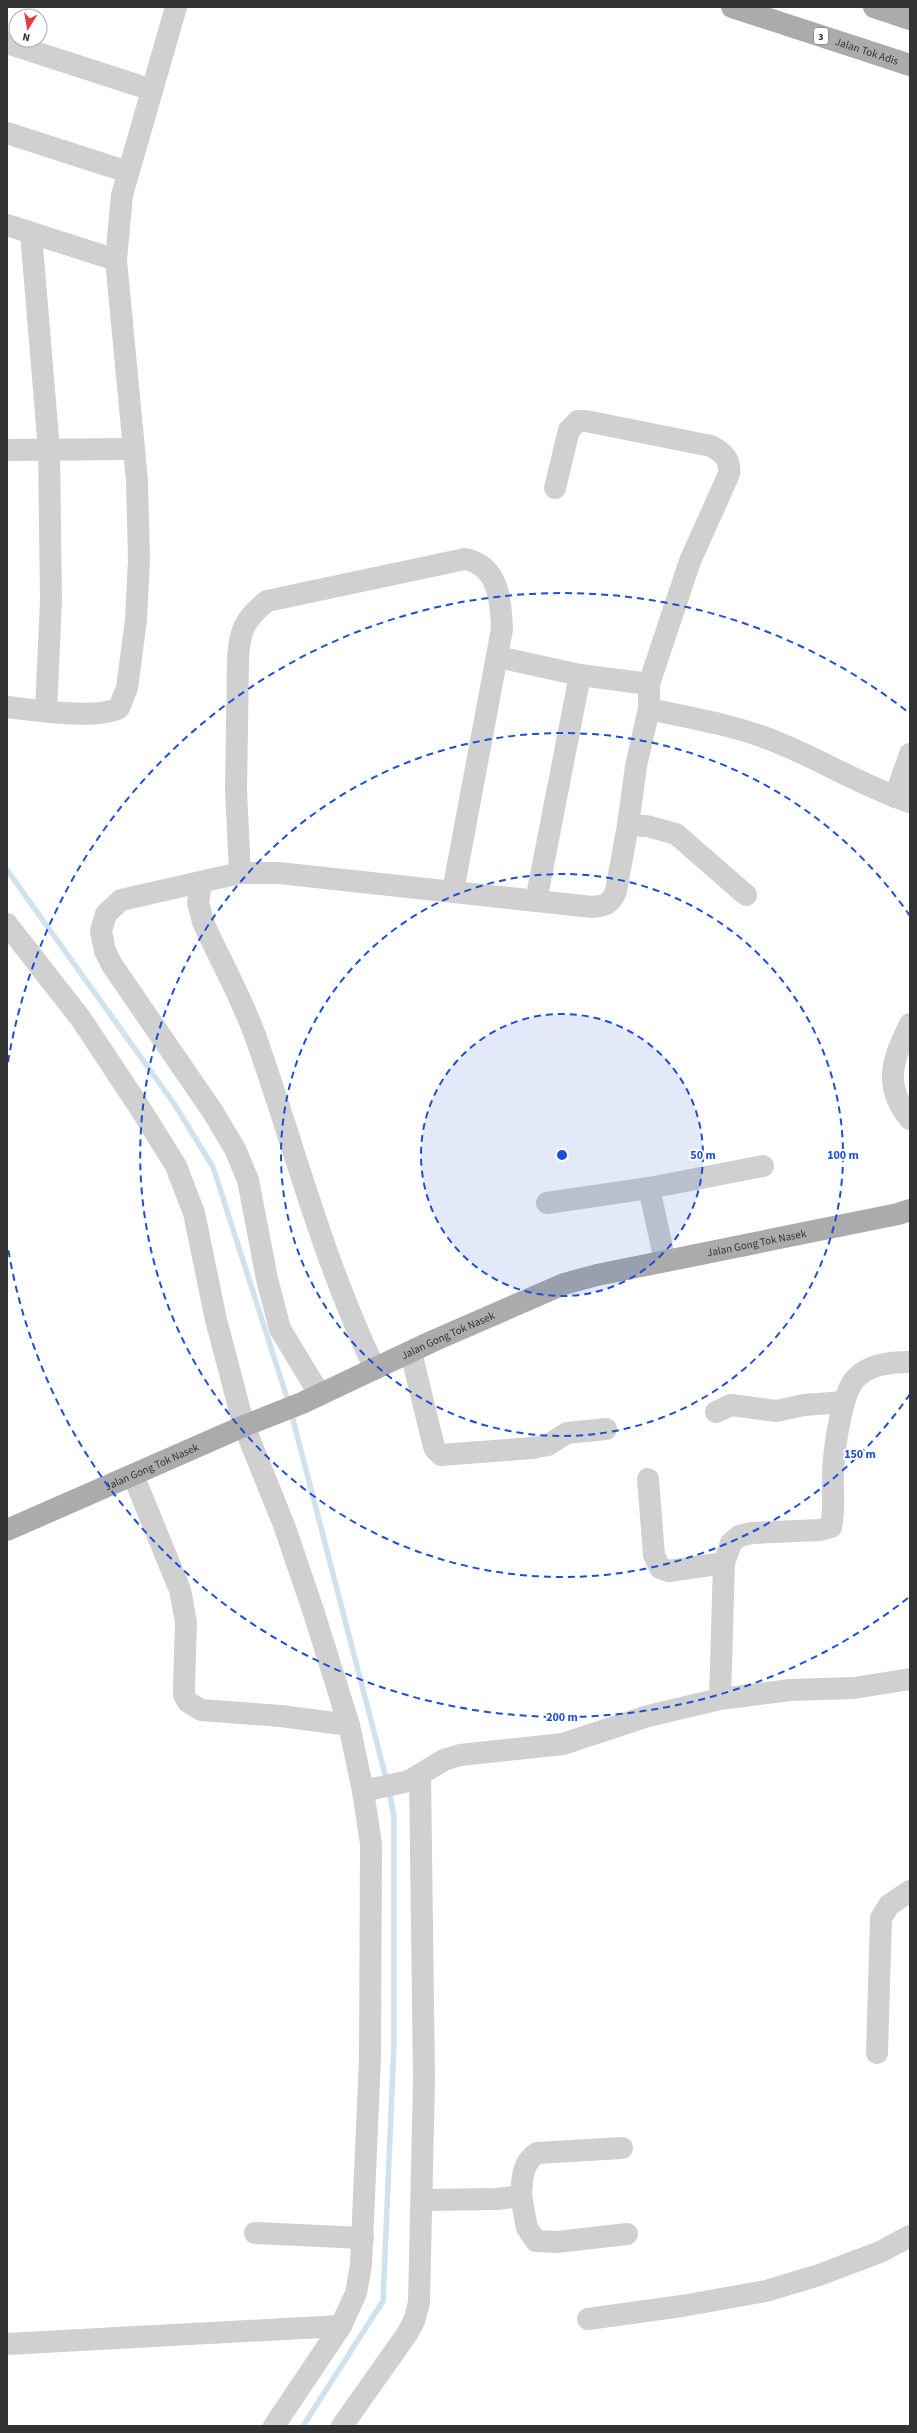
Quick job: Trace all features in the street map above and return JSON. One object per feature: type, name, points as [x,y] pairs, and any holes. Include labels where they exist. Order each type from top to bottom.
[{"type":"main road","name":"Jalan Tok Adis","points":[[732,7],[910,65]]},
{"type":"main road","points":[[874,7],[910,19]]},
{"type":"main road","name":"Jalan Gong Tok Nasek","points":[[7,1530],[249,1424],[311,1399],[411,1352],[564,1284],[665,1261],[898,1214],[910,1210]]},
{"type":"street","points":[[7,706],[46,711],[110,713],[119,708],[123,700],[136,620],[139,560],[134,449],[116,260],[122,195],[152,90],[173,8]]},
{"type":"street","points":[[7,43],[152,90]]},
{"type":"street","points":[[7,133],[128,172]]},
{"type":"street","points":[[7,225],[116,260]]},
{"type":"street","points":[[31,233],[48,450],[51,600],[46,711]]},
{"type":"street","points":[[311,1399],[280,1329],[267,1278],[248,1180],[235,1149],[213,1112],[112,965],[105,950],[100,931],[106,914],[121,900],[157,891],[201,884],[240,874],[279,872],[592,907],[604,906],[612,901],[616,891],[628,825],[636,766],[649,709],[649,684],[690,561],[729,474],[730,466],[727,458],[711,446],[586,421],[578,421],[569,430],[555,488]]},
{"type":"street","points":[[7,450],[134,449]]},
{"type":"street","points":[[240,874],[236,790],[238,661],[239,642],[243,627],[253,612],[267,601],[465,559],[476,561],[487,570],[494,580],[499,594],[502,629],[498,658],[453,891]]},
{"type":"street","points":[[498,658],[580,675],[649,684]]},
{"type":"street","points":[[536,901],[580,675]]},
{"type":"street","points":[[649,709],[726,726],[773,740],[903,799],[910,754]]},
{"type":"street","points":[[628,825],[656,827],[676,834],[746,895]]},
{"type":"street","points":[[201,884],[198,902],[203,922],[255,1037],[318,1229],[352,1321],[375,1369]]},
{"type":"street","points":[[7,924],[81,1019],[176,1166],[194,1213],[216,1320],[349,1725],[366,1791],[371,1844],[370,2058],[363,2238],[356,2293],[341,2326],[274,2426]]},
{"type":"street","points":[[910,1024],[894,1062],[892,1078],[896,1099],[910,1119]]},
{"type":"street","points":[[548,1202],[649,1188],[763,1166]]},
{"type":"street","points":[[649,1188],[665,1261]]},
{"type":"street","points":[[411,1352],[434,1449],[441,1454],[532,1448],[548,1445],[566,1433],[606,1429]]},
{"type":"street","points":[[720,1699],[724,1563],[731,1543],[739,1536],[752,1533],[819,1530],[831,1527],[833,1470],[844,1402],[851,1384],[867,1371],[879,1365],[910,1362]]},
{"type":"street","points":[[716,1412],[731,1405],[776,1411],[804,1405],[844,1402]]},
{"type":"street","points":[[133,1475],[180,1590],[186,1622],[184,1695],[188,1702],[201,1710],[281,1716],[349,1725]]},
{"type":"street","points":[[648,1479],[654,1555],[660,1568],[669,1570],[724,1563]]},
{"type":"street","points":[[366,1791],[415,1778],[444,1760],[460,1755],[563,1744],[648,1716],[720,1699],[790,1690],[854,1688],[910,1679]]},
{"type":"street","points":[[351,2422],[414,2321],[419,2303],[421,2282],[424,2079],[415,1778]]},
{"type":"street","points":[[877,2053],[881,1918],[889,1905],[910,1891]]},
{"type":"street","points":[[622,2148],[538,2152],[529,2158],[525,2165],[521,2196],[527,2228],[536,2241],[557,2242],[626,2234]]},
{"type":"street","points":[[422,2200],[497,2199],[521,2196]]},
{"type":"street","points":[[255,2234],[363,2238]]},
{"type":"street","points":[[588,2318],[668,2308],[766,2291],[819,2275],[880,2252],[910,2236]]},
{"type":"street","points":[[7,2344],[341,2326]]},
{"type":"waterway","points":[[7,870],[175,1105],[213,1167],[289,1404]]},
{"type":"waterway","points":[[291,1412],[387,1782]]},
{"type":"waterway","points":[[303,2426],[383,2301],[394,2043],[394,1817],[389,1790]]}]
